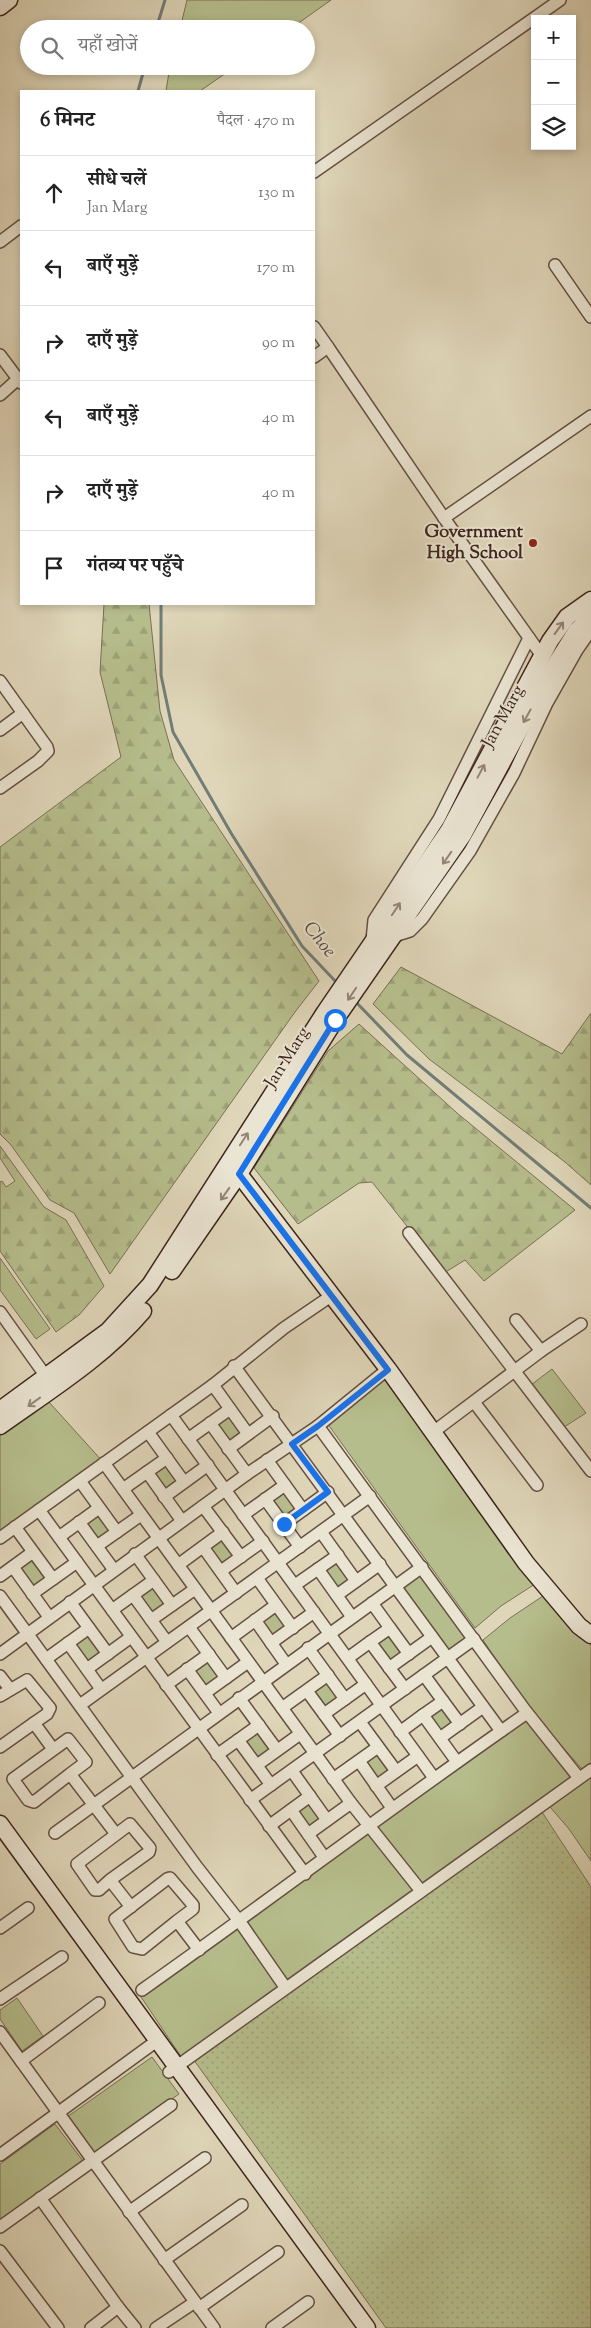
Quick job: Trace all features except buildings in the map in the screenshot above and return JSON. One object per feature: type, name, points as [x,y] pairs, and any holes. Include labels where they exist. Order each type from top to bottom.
[{"type":"main road","name":"Jan Marg","points":[[364,966],[372,943],[450,830],[542,656],[567,617],[591,600]]},
{"type":"main road","name":"Jan Marg","points":[[50,1382],[62,1365],[88,1354],[150,1285],[364,966],[391,937],[463,834],[553,668],[577,630],[591,617]]},
{"type":"main road","name":"Jan Marg","points":[[0,1426],[50,1382],[88,1354],[120,1335],[154,1297],[239,1174],[330,1016]]},
{"type":"main road","points":[[239,1174],[388,1370],[526,1563],[579,1626],[591,1635]]},
{"type":"main road","points":[[0,1410],[50,1382]]},
{"type":"main road","points":[[0,1824],[354,2328]]},
{"type":"main road","points":[[0,1842],[154,2042]]},
{"type":"main road","points":[[173,2069],[367,2328]]},
{"type":"street","points":[[315,171],[560,0]]},
{"type":"street","points":[[0,242],[20,227]]},
{"type":"street","points":[[555,265],[591,317]]},
{"type":"street","points":[[315,329],[444,518],[542,656]]},
{"type":"street","points":[[315,356],[328,346]]},
{"type":"street","points":[[0,354],[20,381],[0,396]]},
{"type":"street","points":[[444,518],[591,416]]},
{"type":"street","points":[[391,937],[410,931],[422,919],[470,851],[514,773],[547,703],[577,650],[591,630]]},
{"type":"street","points":[[372,943],[374,920],[439,819],[529,638]]},
{"type":"street","points":[[0,681],[48,747],[48,751],[38,761],[0,788]]},
{"type":"street","points":[[0,730],[23,713]]},
{"type":"street","points":[[409,1233],[591,1471]]},
{"type":"street","points":[[0,1538],[213,1385],[234,1366],[331,1296]]},
{"type":"street","points":[[0,1312],[50,1382]]},
{"type":"street","points":[[516,1320],[541,1351]]},
{"type":"street","points":[[432,1433],[515,1370],[581,1324]]},
{"type":"street","points":[[234,1366],[273,1416],[501,1731]]},
{"type":"street","points":[[0,1654],[93,1584],[247,1474],[318,1426],[388,1370]]},
{"type":"street","points":[[213,1385],[248,1434]]},
{"type":"street","points":[[474,1402],[537,1485]]},
{"type":"street","points":[[188,1439],[230,1409]]},
{"type":"street","points":[[171,1415],[434,1778]]},
{"type":"street","points":[[228,1449],[273,1416]]},
{"type":"street","points":[[210,1423],[247,1474]]},
{"type":"street","points":[[318,1426],[527,1714],[580,1778]]},
{"type":"street","points":[[148,1432],[184,1482]]},
{"type":"street","points":[[123,1489],[167,1458]]},
{"type":"street","points":[[267,1460],[303,1510]]},
{"type":"street","points":[[104,1463],[333,1779],[368,1826],[421,1891]]},
{"type":"street","points":[[164,1496],[208,1466]]},
{"type":"street","points":[[147,1472],[182,1521]]},
{"type":"street","points":[[80,1480],[117,1532]]},
{"type":"street","points":[[243,1515],[285,1485]]},
{"type":"street","points":[[284,1524],[328,1492]]},
{"type":"street","points":[[80,1705],[370,1496]]},
{"type":"street","points":[[265,1499],[300,1547]]},
{"type":"street","points":[[203,1506],[241,1557]]},
{"type":"street","points":[[59,1537],[99,1508]]},
{"type":"street","points":[[39,1510],[304,1874]]},
{"type":"street","points":[[97,1546],[141,1515]]},
{"type":"street","points":[[79,1522],[114,1570]]},
{"type":"street","points":[[15,1527],[53,1579]]},
{"type":"street","points":[[178,1565],[223,1532]]},
{"type":"street","points":[[321,1532],[356,1581]]},
{"type":"street","points":[[221,1571],[263,1541]]},
{"type":"street","points":[[203,1546],[236,1592]]},
{"type":"street","points":[[0,1576],[33,1552]]},
{"type":"street","points":[[135,1554],[172,1605]]},
{"type":"street","points":[[295,1586],[338,1555]]},
{"type":"street","points":[[32,1594],[77,1562]]},
{"type":"street","points":[[337,1595],[380,1564]]},
{"type":"street","points":[[13,1567],[49,1617]]},
{"type":"street","points":[[55,1833],[262,1681],[422,1567]]},
{"type":"street","points":[[318,1569],[352,1616]]},
{"type":"street","points":[[257,1578],[293,1628]]},
{"type":"street","points":[[112,1610],[154,1580]]},
{"type":"street","points":[[151,1620],[195,1589]]},
{"type":"street","points":[[133,1595],[167,1642]]},
{"type":"street","points":[[0,1596],[240,1922],[285,1987]]},
{"type":"street","points":[[70,1602],[108,1654]]},
{"type":"street","points":[[372,1603],[409,1654]]},
{"type":"street","points":[[231,1638],[276,1605]]},
{"type":"street","points":[[271,1643],[314,1612]]},
{"type":"street","points":[[255,1620],[286,1664]]},
{"type":"street","points":[[189,1627],[226,1678]]},
{"type":"street","points":[[46,1659],[89,1628]]},
{"type":"street","points":[[348,1658],[390,1628]]},
{"type":"street","points":[[87,1669],[131,1637]]},
{"type":"street","points":[[389,1668],[432,1637]]},
{"type":"street","points":[[250,1800],[474,1639]]},
{"type":"street","points":[[370,1642],[404,1689]]},
{"type":"street","points":[[68,1643],[101,1689]]},
{"type":"street","points":[[308,1648],[345,1699]]},
{"type":"street","points":[[166,1685],[209,1654]]},
{"type":"street","points":[[205,1693],[248,1662]]},
{"type":"street","points":[[187,1670],[219,1713]]},
{"type":"street","points":[[424,1675],[460,1724]]},
{"type":"street","points":[[0,1676],[10,1689]]},
{"type":"street","points":[[282,1708],[328,1676]]},
{"type":"street","points":[[0,1696],[27,1680],[50,1708],[47,1714],[0,1747]]},
{"type":"street","points":[[324,1714],[366,1684]]},
{"type":"street","points":[[307,1690],[340,1736]]},
{"type":"street","points":[[239,1698],[277,1750]]},
{"type":"street","points":[[400,1732],[443,1701]]},
{"type":"street","points":[[440,1738],[483,1707]]},
{"type":"street","points":[[142,1990],[240,1922],[324,1857],[392,1808],[527,1714]]},
{"type":"street","points":[[423,1715],[458,1762]]},
{"type":"street","points":[[360,1722],[396,1771]]},
{"type":"street","points":[[34,1723],[53,1749]]},
{"type":"street","points":[[217,1755],[259,1725]]},
{"type":"street","points":[[257,1765],[300,1734]]},
{"type":"street","points":[[66,1739],[70,1739],[85,1760],[85,1764],[70,1774],[34,1802],[28,1800],[14,1782],[15,1776],[66,1739]]},
{"type":"street","points":[[238,1740],[271,1785]]},
{"type":"street","points":[[333,1779],[378,1747]]},
{"type":"street","points":[[376,1786],[418,1756]]},
{"type":"street","points":[[358,1761],[392,1808]]},
{"type":"street","points":[[173,2069],[285,1987],[591,1770]]},
{"type":"street","points":[[292,1771],[328,1820]]},
{"type":"street","points":[[70,1774],[116,1834]]},
{"type":"street","points":[[269,1826],[310,1796]]},
{"type":"street","points":[[308,1834],[351,1803]]},
{"type":"street","points":[[291,1810],[324,1857]]},
{"type":"street","points":[[130,1824],[150,1850],[110,1880],[99,1890],[95,1890],[77,1864],[130,1824]]},
{"type":"street","points":[[170,1878],[193,1905],[192,1912],[177,1921],[142,1949],[138,1949],[133,1948],[115,1919],[170,1878]]},
{"type":"street","points":[[110,1880],[131,1908]]},
{"type":"street","points":[[0,1928],[28,1908]]},
{"type":"street","points":[[177,1921],[199,1950]]},
{"type":"street","points":[[0,2000],[62,1957]]},
{"type":"street","points":[[21,2061],[99,2003]]},
{"type":"street","points":[[0,2032],[214,2328]]},
{"type":"street","points":[[1,2152],[58,2113],[154,2042]]},
{"type":"street","points":[[0,2228],[171,2105]]},
{"type":"street","points":[[130,2212],[205,2158]]},
{"type":"street","points":[[40,2198],[135,2328]]},
{"type":"street","points":[[164,2260],[242,2205]]},
{"type":"street","points":[[0,2251],[58,2328]]},
{"type":"street","points":[[156,2328],[197,2305],[278,2252]]},
{"type":"street","points":[[272,2328],[308,2302]]},
{"type":"street","points":[[91,2328],[118,2306]]},
{"type":"green space","points":[[187,0],[331,0],[303,20],[182,20]]},
{"type":"green space","points":[[169,75],[223,75],[201,90],[166,90]]},
{"type":"green space","points":[[104,605],[149,605],[160,711],[174,760],[319,981],[295,1012],[110,1274],[74,1213],[50,1200],[11,1145],[0,1134],[0,847],[121,757],[100,672]]},
{"type":"green space","points":[[401,967],[562,1054],[591,1013],[591,1185],[565,1162],[429,1059],[373,1004]]},
{"type":"green space","points":[[359,1024],[457,1113],[575,1210],[484,1281],[465,1260],[444,1273],[372,1182],[359,1183],[298,1224],[254,1168],[328,1051]]},
{"type":"green space","points":[[0,1146],[44,1207],[66,1220],[104,1286],[79,1315],[56,1332],[0,1251],[0,1182],[2,1181],[6,1187],[15,1181],[0,1158]]},
{"type":"green space","points":[[0,1258],[50,1329],[36,1339],[0,1290]]},
{"type":"green space","points":[[552,1369],[586,1413],[561,1429],[531,1385]]},
{"type":"green space","points":[[384,1379],[535,1584],[501,1606],[475,1628],[327,1423]]},
{"type":"green space","points":[[39,1391],[104,1463],[0,1541],[0,1419]]},
{"type":"green space","points":[[230,1414],[244,1434],[229,1444],[213,1424]]},
{"type":"green space","points":[[166,1463],[180,1482],[165,1493],[150,1473]]},
{"type":"green space","points":[[284,1489],[298,1509],[284,1519],[270,1500]]},
{"type":"green space","points":[[98,1514],[113,1531],[98,1542],[83,1522]]},
{"type":"green space","points":[[223,1536],[236,1557],[221,1567],[207,1547]]},
{"type":"green space","points":[[33,1557],[48,1578],[32,1589],[17,1567]]},
{"type":"green space","points":[[337,1559],[352,1579],[337,1590],[322,1569]]},
{"type":"green space","points":[[422,1567],[474,1639],[448,1658],[395,1586]]},
{"type":"green space","points":[[153,1585],[168,1604],[153,1615],[137,1596]]},
{"type":"green space","points":[[543,1596],[579,1637],[591,1644],[591,1762],[582,1769],[534,1715],[483,1640],[510,1618]]},
{"type":"green space","points":[[276,1609],[289,1627],[272,1639],[260,1621]]},
{"type":"green space","points":[[390,1632],[404,1653],[390,1663],[374,1642]]},
{"type":"green space","points":[[88,1633],[103,1654],[87,1664],[72,1644]]},
{"type":"green space","points":[[208,1658],[221,1677],[205,1688],[192,1670]]},
{"type":"green space","points":[[327,1680],[340,1698],[325,1709],[311,1691]]},
{"type":"green space","points":[[443,1705],[455,1723],[441,1734],[427,1715]]},
{"type":"green space","points":[[529,1715],[580,1785],[591,1777],[591,1861],[569,1829],[550,1807],[184,2061],[139,1994]]},
{"type":"green space","points":[[259,1729],[273,1749],[257,1761],[243,1740]]},
{"type":"green space","points":[[378,1751],[391,1770],[376,1781],[362,1762]]},
{"type":"green space","points":[[310,1800],[324,1820],[308,1830],[295,1811]]},
{"type":"green space","points":[[542,1812],[591,1887],[591,2328],[386,2328],[191,2056]]},
{"type":"green space","points":[[17,1998],[43,2036],[22,2051],[0,2019],[0,2010]]},
{"type":"green space","points":[[152,2057],[179,2094],[94,2154],[67,2117]]},
{"type":"green space","points":[[55,2124],[83,2161],[0,2220],[0,2164]]},
{"type":"waterway","name":"Choe","points":[[159,20],[165,0]]},
{"type":"waterway","name":"Choe","points":[[138,90],[142,75]]},
{"type":"waterway","name":"Choe","points":[[161,605],[161,675],[173,732],[231,833],[302,946],[338,984]]},
{"type":"waterway","name":"Choe","points":[[355,1001],[407,1055],[591,1208]]},
{"type":"place","name":"Government High School","points":[[533,543]]},
{"type":"route","points":[[284,1524],[328,1492],[292,1444],[318,1426],[388,1370],[239,1174],[335,1020]]}]
